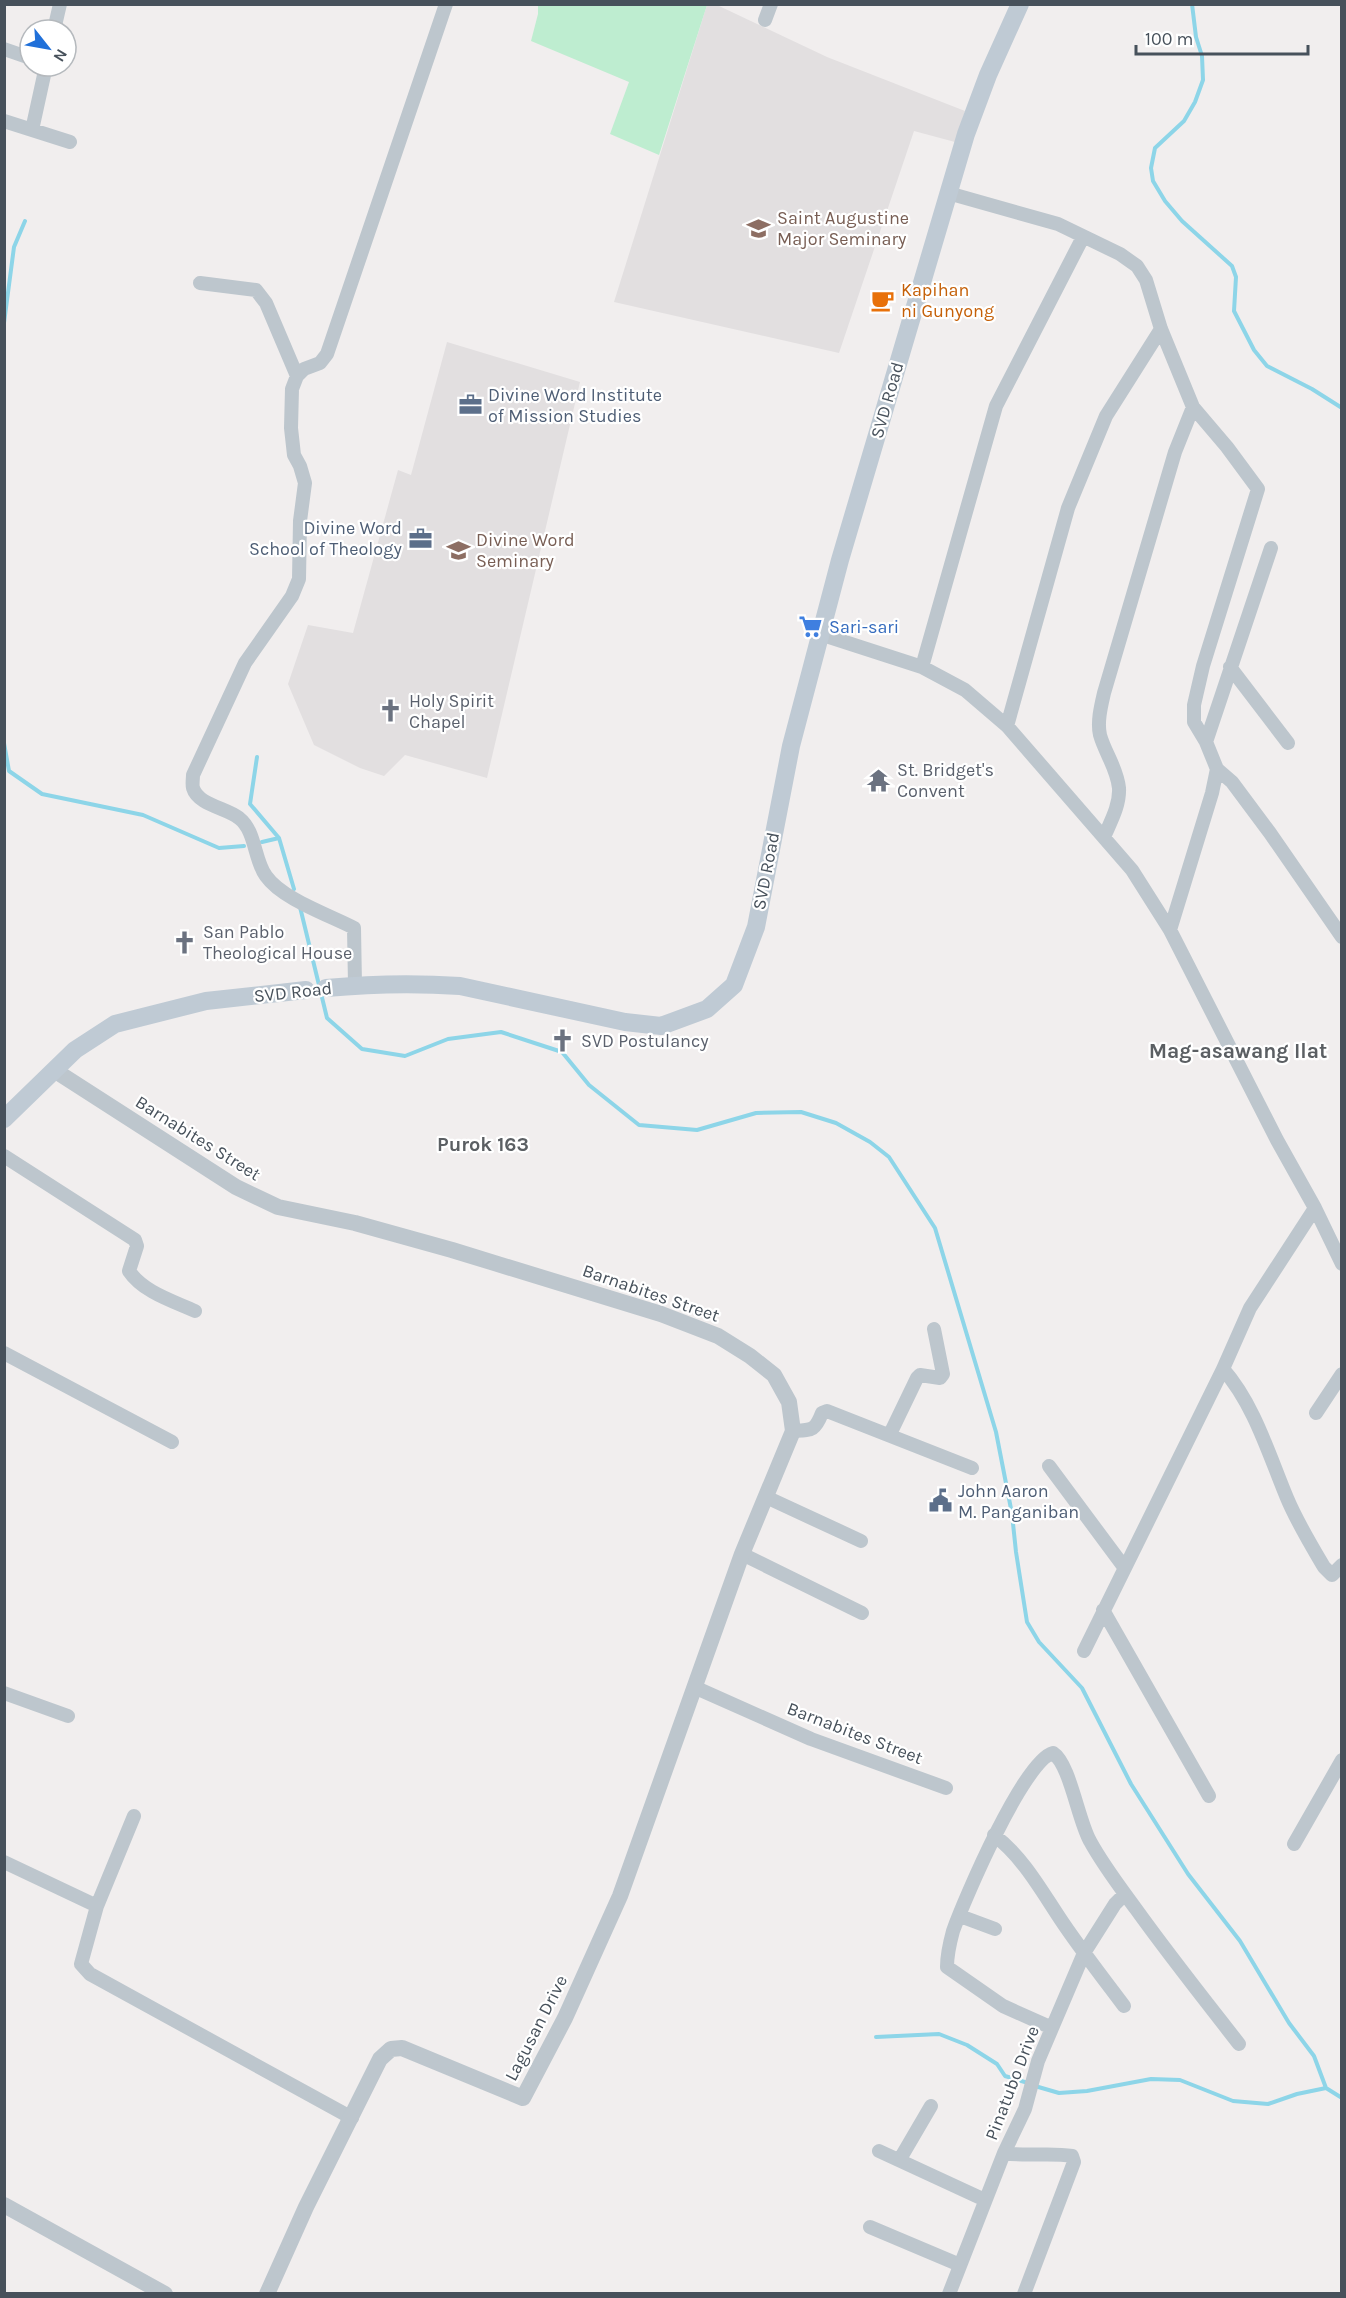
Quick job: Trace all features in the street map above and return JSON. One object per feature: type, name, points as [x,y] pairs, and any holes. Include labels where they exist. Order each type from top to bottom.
[{"type":"main road","name":"SVD Road","points":[[326,988],[355,985],[436,984],[625,1022],[661,1026],[707,1009],[734,985],[756,927],[791,746],[840,560],[966,134],[988,75],[1020,4]]},
{"type":"main road","name":"SVD Road","points":[[6,1115],[86,1041],[115,1024],[206,1001],[306,990]]},
{"type":"street","points":[[355,985],[354,928],[288,895],[265,876],[246,826],[239,817],[201,798],[193,789],[193,774],[245,663],[292,596],[299,579],[300,521],[305,483],[294,455],[291,428],[292,389],[297,376],[304,369],[320,363],[327,354],[446,4]]},
{"type":"street","points":[[765,20],[771,4]]},
{"type":"street","points":[[32,130],[43,78]]},
{"type":"street","points":[[4,121],[70,142]]},
{"type":"street","points":[[948,193],[1058,224],[1120,254],[1137,266],[1146,280],[1161,329],[1193,407],[1258,489],[1203,666],[1194,705],[1194,722],[1206,742],[1217,770],[1232,782],[1270,833],[1341,937]]},
{"type":"street","points":[[922,667],[996,406],[1083,237]]},
{"type":"street","points":[[200,284],[256,290],[266,303],[297,376]]},
{"type":"street","points":[[1007,726],[1068,508],[1106,416],[1161,329]]},
{"type":"street","points":[[1104,837],[1117,807],[1119,789],[1115,769],[1100,734],[1104,693],[1172,462],[1193,407]]},
{"type":"street","points":[[1206,742],[1271,548]]},
{"type":"street","points":[[820,634],[922,667],[965,690],[1007,726],[1132,870],[1170,930],[1277,1140],[1315,1208],[1341,1264]]},
{"type":"street","points":[[1230,667],[1288,742]]},
{"type":"street","points":[[1170,930],[1217,770]]},
{"type":"street","name":"SVD Road","points":[[306,990],[326,988]]},
{"type":"street","name":"Barnabites Street","points":[[54,1070],[236,1187],[278,1207],[355,1223],[452,1250],[661,1314],[718,1336],[750,1356],[774,1375],[789,1402],[793,1431]]},
{"type":"street","points":[[4,1156],[135,1240],[137,1246],[129,1271],[133,1277],[163,1297],[195,1311]]},
{"type":"street","points":[[1083,1651],[1223,1369],[1250,1308],[1315,1208]]},
{"type":"street","points":[[890,1434],[917,1378],[920,1375],[940,1378],[943,1374],[934,1329]]},
{"type":"street","points":[[4,1353],[172,1442]]},
{"type":"street","points":[[1223,1369],[1233,1380],[1269,1450],[1287,1499],[1328,1574],[1332,1575],[1341,1565]]},
{"type":"street","points":[[1316,1413],[1341,1374]]},
{"type":"street","points":[[694,1687],[742,1554],[793,1431],[811,1430],[817,1426],[822,1413],[827,1411],[972,1468]]},
{"type":"street","points":[[1049,1466],[1124,1567]]},
{"type":"street","points":[[766,1497],[861,1541]]},
{"type":"street","points":[[742,1554],[862,1613]]},
{"type":"street","points":[[1103,1610],[1209,1796]]},
{"type":"street","name":"Barnabites Street","points":[[694,1687],[811,1739],[946,1788]]},
{"type":"street","name":"Lagusan Drive","points":[[267,2294],[306,2207],[380,2059],[391,2049],[402,2048],[523,2098],[565,2018],[620,1896],[694,1687]]},
{"type":"street","points":[[4,1693],[68,1716]]},
{"type":"street","points":[[1052,2028],[1003,2006],[947,1967],[947,1958],[953,1931],[994,1834],[1033,1772],[1046,1756],[1053,1753],[1066,1772],[1086,1833],[1095,1851],[1174,1962],[1239,2044]]},
{"type":"street","points":[[1294,1844],[1341,1760]]},
{"type":"street","points":[[134,1816],[97,1906],[81,1964],[90,1974],[352,2118]]},
{"type":"street","points":[[994,1834],[1011,1847],[1027,1868],[1084,1953],[1124,2006]]},
{"type":"street","points":[[4,1862],[97,1906]]},
{"type":"street","name":"Pinatubo Drive","points":[[949,2294],[985,2200],[1025,2109],[1038,2061],[1084,1953],[1115,1904],[1125,1894]]},
{"type":"street","points":[[960,1916],[995,1929]]},
{"type":"street","points":[[900,2159],[931,2106]]},
{"type":"street","points":[[879,2151],[985,2200]]},
{"type":"street","points":[[1005,2153],[1022,2156],[1057,2154],[1072,2156],[1074,2162],[1024,2294]]},
{"type":"street","points":[[4,2205],[165,2294]]},
{"type":"street","points":[[870,2227],[960,2265]]},
{"type":"shaded area","name":"Saint Augustine Major Seminary","points":[[707,5],[717,5],[827,57],[965,111],[955,142],[914,131],[839,353],[614,302]]},
{"type":"shaded area","name":"Divine Word Seminary","points":[[447,342],[580,382],[487,778],[405,755],[384,776],[360,768],[314,745],[288,684],[308,625],[353,633],[398,470],[411,475]]},
{"type":"green space","points":[[538,5],[707,5],[659,155],[610,134],[629,82],[531,41]]},
{"type":"waterway","points":[[1192,4],[1196,37],[1202,56],[1203,80],[1195,102],[1184,121],[1155,148],[1151,168],[1153,181],[1165,201],[1182,221],[1232,266],[1236,277],[1234,311],[1254,350],[1267,366],[1312,389],[1342,408]]},
{"type":"waterway","points":[[4,323],[14,247],[25,221]]},
{"type":"waterway","points":[[4,743],[9,771],[42,794],[143,815],[219,848],[244,846]]},
{"type":"waterway","points":[[257,757],[250,804],[279,838],[294,889]]},
{"type":"waterway","points":[[262,842],[279,838]]},
{"type":"waterway","points":[[300,907],[327,1018],[362,1049],[405,1056],[448,1039],[501,1032],[562,1052],[589,1085],[639,1125],[697,1130],[756,1113],[801,1112],[836,1123],[870,1142],[889,1157],[935,1228],[996,1432],[1012,1514],[1027,1622],[1039,1642],[1082,1688],[1131,1784],[1188,1874],[1240,1941],[1289,2023],[1314,2056],[1326,2088],[1342,2098]]},
{"type":"waterway","points":[[876,2037],[939,2034],[967,2045],[997,2064],[1005,2076],[1028,2083]]},
{"type":"waterway","points":[[1035,2086],[1059,2093],[1087,2091],[1151,2079],[1180,2080],[1233,2101],[1268,2104],[1297,2094],[1326,2088]]},
{"type":"place","name":"Saint Augustine Major Seminary","points":[[759,228]]},
{"type":"place","name":"Kapihan ni Gunyong","points":[[883,300]]},
{"type":"place","name":"Divine Word Institute of Mission Studies","points":[[470,405]]},
{"type":"place","name":"Divine Word School of Theology","points":[[420,538]]},
{"type":"place","name":"Divine Word Seminary","points":[[458,550]]},
{"type":"place","name":"Sari-sari","points":[[811,627]]},
{"type":"place","name":"Holy Spirit Chapel","points":[[391,711]]},
{"type":"place","name":"St. Bridget's Convent","points":[[879,780]]},
{"type":"place","name":"San Pablo Theological House","points":[[185,942]]},
{"type":"place","name":"SVD Postulancy","points":[[563,1041]]},
{"type":"place","name":"John Aaron M. Panganiban","points":[[940,1501]]},
{"type":"district","name":"Mag-asawang Ilat","points":[[1238,1051]]},
{"type":"district","name":"Purok 163","points":[[483,1144]]}]
